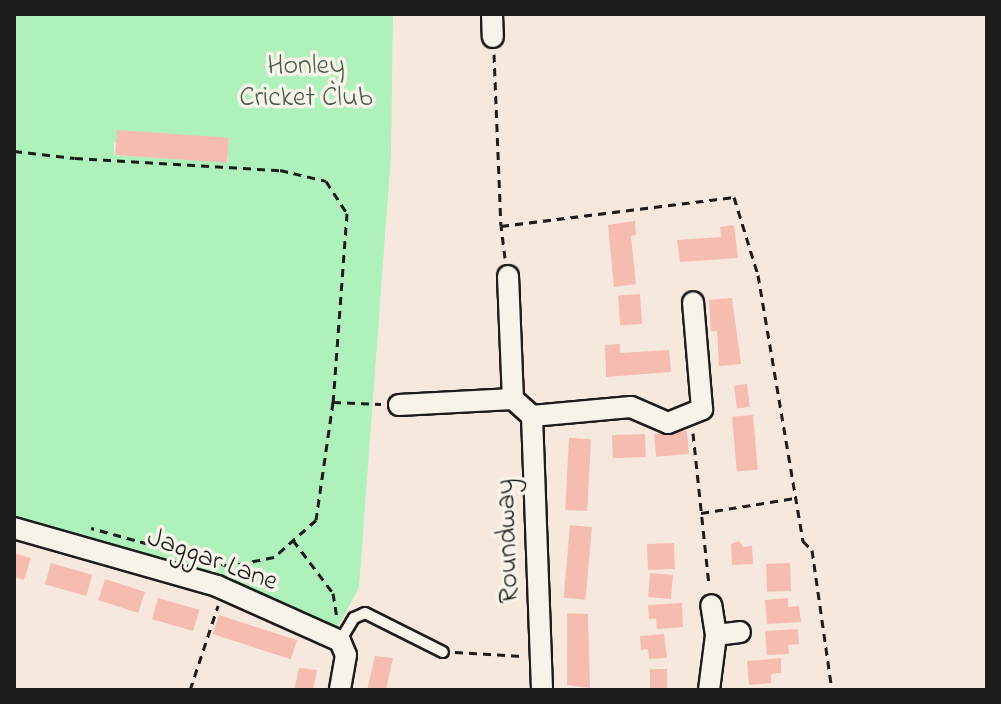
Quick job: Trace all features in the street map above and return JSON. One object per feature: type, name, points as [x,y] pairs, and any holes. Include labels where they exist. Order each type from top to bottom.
[{"type":"street","points":[[492,14],[493,37]]},
{"type":"street","points":[[508,276],[513,399]]},
{"type":"street","points":[[399,405],[513,399],[532,416],[631,407],[668,423],[702,409],[693,302]]},
{"type":"street","name":"Roundway","points":[[532,416],[542,690]]},
{"type":"street","name":"Jaggar Lane","points":[[14,528],[223,589],[340,641]]},
{"type":"street","points":[[709,690],[716,635],[711,605]]},
{"type":"street","points":[[716,635],[740,632]]},
{"type":"street","points":[[340,641],[346,655],[340,690]]},
{"type":"lane","points":[[340,641],[354,618],[365,613],[443,652]]},
{"type":"path","points":[[493,37],[501,226]]},
{"type":"path","points":[[14,151],[75,158],[280,170],[326,181],[347,213],[333,402],[316,520],[274,557],[229,566],[91,528]]},
{"type":"path","points":[[333,402],[399,405]]},
{"type":"path","points":[[691,413],[711,605]]},
{"type":"path","points":[[701,513],[795,498]]},
{"type":"path","points":[[293,540],[333,593],[340,641]]},
{"type":"path","points":[[190,690],[223,589]]},
{"type":"path","points":[[443,652],[541,657]]},
{"type":"green space","name":"Honley Cricket Club","points":[[14,14],[393,14],[391,155],[359,587],[338,627],[226,578],[14,518]],"holes":[[[114,143],[227,150],[228,162],[114,155]]]},
{"type":"building","points":[[117,130],[229,138],[227,163],[115,155]]},
{"type":"building","points":[[635,221],[636,235],[631,236],[636,284],[614,287],[608,225]]},
{"type":"building","points":[[734,225],[738,258],[680,262],[677,240],[721,237],[720,227]]},
{"type":"building","points":[[640,294],[642,324],[620,325],[618,296]]},
{"type":"building","points":[[732,298],[741,364],[719,366],[717,331],[711,331],[709,300]]},
{"type":"building","points":[[620,344],[620,353],[669,350],[671,372],[606,377],[605,345]]},
{"type":"building","points":[[747,384],[750,407],[737,408],[734,386]]},
{"type":"building","points":[[753,415],[758,470],[737,472],[732,417]]},
{"type":"building","points":[[687,431],[689,454],[656,457],[654,434]]},
{"type":"building","points":[[645,434],[646,457],[613,458],[612,435]]},
{"type":"building","points":[[569,438],[591,439],[587,511],[565,510]]},
{"type":"building","points":[[570,525],[592,527],[586,600],[564,598]]},
{"type":"building","points":[[739,541],[743,547],[752,546],[753,564],[732,565],[731,544]]},
{"type":"building","points":[[674,543],[675,569],[648,570],[647,544]]},
{"type":"building","points":[[14,553],[31,558],[24,580],[14,577]]},
{"type":"building","points":[[51,563],[92,575],[86,596],[45,584]]},
{"type":"building","points":[[790,563],[791,591],[767,592],[766,564]]},
{"type":"building","points":[[650,573],[673,575],[671,599],[648,597]]},
{"type":"building","points":[[105,579],[145,592],[138,613],[98,600]]},
{"type":"building","points":[[158,598],[199,610],[193,631],[152,619]]},
{"type":"building","points":[[788,598],[788,607],[799,606],[801,622],[767,624],[765,600]]},
{"type":"building","points":[[682,603],[683,627],[657,629],[656,619],[649,619],[648,605]]},
{"type":"building","points":[[567,613],[588,614],[590,688],[567,685]]},
{"type":"building","points":[[219,615],[297,640],[291,659],[213,634]]},
{"type":"building","points":[[798,629],[799,644],[788,645],[789,654],[767,655],[765,631]]},
{"type":"building","points":[[664,634],[667,658],[649,659],[648,649],[641,650],[640,636]]},
{"type":"building","points":[[375,656],[393,658],[386,690],[367,690]]},
{"type":"building","points":[[781,658],[781,673],[771,674],[771,683],[749,685],[747,661]]},
{"type":"building","points":[[299,668],[317,670],[313,690],[294,690]]},
{"type":"building","points":[[650,669],[667,669],[667,690],[650,690]]}]
